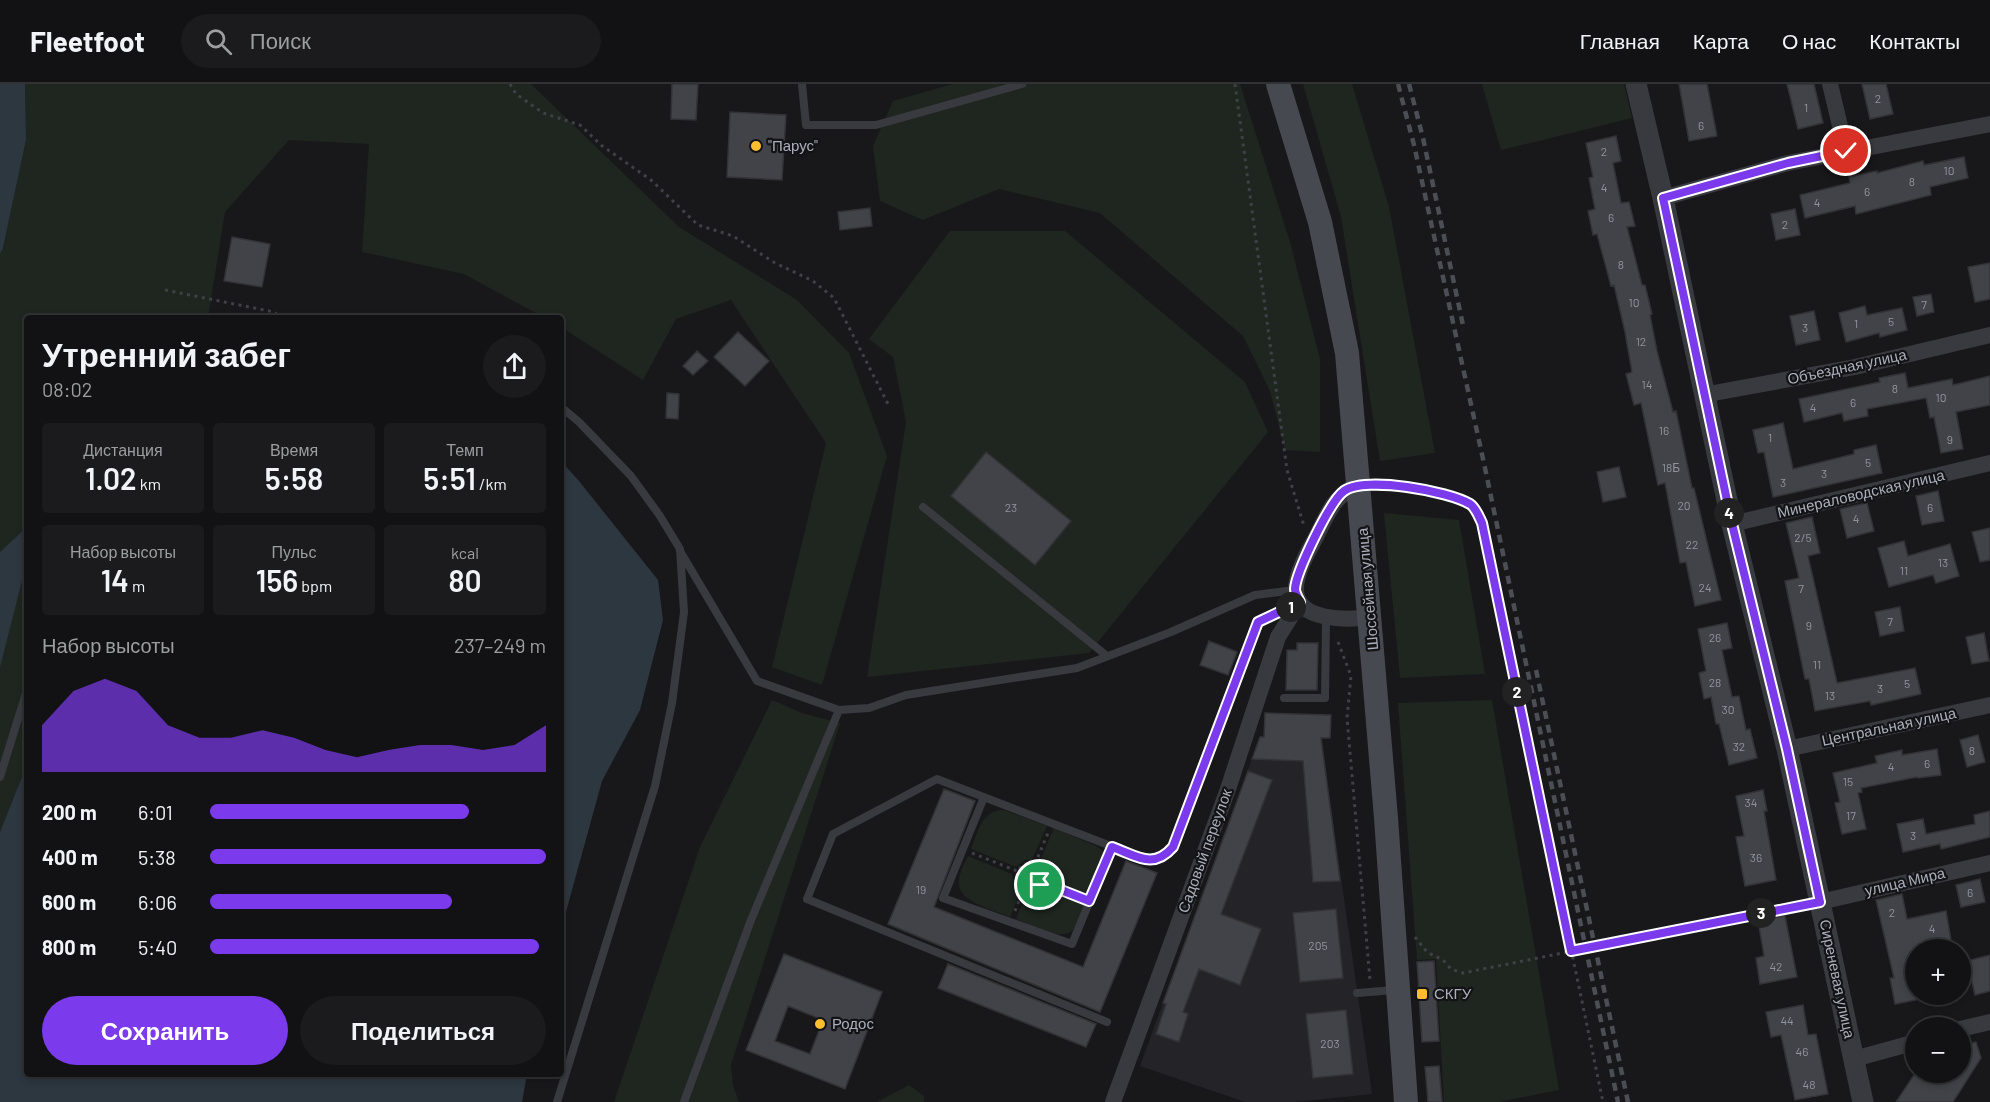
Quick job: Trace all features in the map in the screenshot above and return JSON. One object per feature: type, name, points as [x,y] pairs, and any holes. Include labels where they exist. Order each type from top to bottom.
[{"type":"main road","name":"Шоссейная улица","points":[[1278,84],[1320,222],[1347,353],[1370,617],[1407,1102]]},
{"type":"street","name":"Сиреневая улица","points":[[1636,84],[1663,198],[1732,524],[1787,749],[1863,1102]]},
{"type":"street","points":[[1830,84],[1846,151]]},
{"type":"street","points":[[1663,198],[1788,163],[1990,124]]},
{"type":"street","name":"Объездная улица","points":[[1703,395],[1855,367],[1990,335]]},
{"type":"street","name":"Минераловодская улица","points":[[1732,524],[1990,463]]},
{"type":"street","name":"Садовый переулок","points":[[1113,1102],[1228,789],[1278,637],[1297,596],[1299,574],[1310,547],[1333,505],[1344,491],[1359,485]]},
{"type":"street","points":[[1297,596],[1310,612],[1326,622],[1370,617]]},
{"type":"street","name":"Центральная улица","points":[[1787,749],[1990,705]]},
{"type":"street","name":"улица Мира","points":[[1820,902],[1990,862]]},
{"type":"street","points":[[1971,1026],[1990,1022]]},
{"type":"street","points":[[1854,1059],[1905,1045]]},
{"type":"lane","points":[[802,84],[806,125],[818,125],[876,124],[1022,84]]},
{"type":"lane","points":[[564,410],[631,476],[660,516],[757,681],[839,710],[869,708],[906,695],[1077,668],[1255,595],[1297,596]]},
{"type":"lane","points":[[923,507],[1107,656]]},
{"type":"lane","points":[[557,1102],[655,786],[672,703],[684,612],[680,549]]},
{"type":"lane","points":[[1107,1022],[807,899],[833,834],[937,779],[1112,847],[1150,860],[1159,859],[1173,847],[1258,622],[1297,596]]},
{"type":"lane","points":[[1284,698],[1325,698],[1326,622]]},
{"type":"lane","points":[[0,777],[24,700]]},
{"type":"lane","points":[[684,1102],[751,920],[839,710]]},
{"type":"lane","points":[[984,797],[943,898],[1072,944],[1112,847]]},
{"type":"lane","points":[[1357,993],[1398,989]]},
{"type":"path","points":[[510,84],[516,94],[543,113],[580,125],[601,145],[651,180],[698,225],[733,236],[775,263],[813,281],[834,298],[888,404]]},
{"type":"path","points":[[1235,84],[1287,470],[1310,547]]},
{"type":"path","points":[[165,290],[193,294],[274,312],[278,315]]},
{"type":"path","points":[[1359,485],[1383,484],[1456,497],[1473,506],[1482,523],[1603,1102]]},
{"type":"path","points":[[1326,622],[1338,642],[1351,676],[1347,718],[1371,992]]},
{"type":"path","points":[[1035,864],[1052,823]]},
{"type":"path","points":[[963,850],[1017,872]]},
{"type":"path","points":[[1035,864],[1042,872],[1041,882],[1036,888],[1024,888],[1017,880],[1017,872],[1023,865],[1035,864]]},
{"type":"path","points":[[1041,882],[1089,901]]},
{"type":"path","points":[[1011,922],[1024,888]]},
{"type":"path","points":[[1414,937],[1427,952],[1443,960],[1451,969],[1462,973],[1820,902]]},
{"type":"shaded area","points":[[0,84],[25,84],[26,140],[0,254]]},
{"type":"shaded area","points":[[25,84],[531,84],[679,227],[797,300],[849,353],[887,456],[822,685],[772,667],[826,443],[731,300],[676,319],[643,380],[564,329],[564,315],[539,315],[464,274],[362,252],[369,144],[289,140],[225,212],[208,315],[24,315],[24,772],[0,832],[0,254],[26,140]]},
{"type":"shaded area","points":[[953,84],[1240,84],[1290,242],[1320,359],[1320,452],[1285,450],[1270,391],[1243,336],[1100,213],[999,189],[923,220],[880,201],[873,146],[893,101]]},
{"type":"shaded area","points":[[1303,84],[1352,84],[1389,207],[1435,453],[1380,461],[1341,217]]},
{"type":"shaded area","points":[[1482,84],[1624,84],[1632,118],[1501,150]]},
{"type":"shaded area","points":[[950,231],[1065,231],[1245,382],[1268,432],[1089,653],[867,677],[906,422],[893,357],[869,339]]},
{"type":"shaded area","points":[[564,464],[658,580],[663,620],[640,710],[602,781],[564,919]]},
{"type":"shaded area","points":[[1384,513],[1459,520],[1485,674],[1400,678]]},
{"type":"shaded area","points":[[24,530],[24,573],[0,667],[0,552]]},
{"type":"shaded area","points":[[772,700],[802,713],[840,723],[731,1065],[733,1085],[739,1102],[614,1102],[700,847]]},
{"type":"shaded area","points":[[1492,700],[1559,1090],[1499,1102],[1444,1102],[1436,959],[1417,960],[1398,703]]},
{"type":"shaded area","points":[[1260,737],[1321,738],[1372,1094],[1295,1102],[1245,1102],[1140,1066]]},
{"type":"shaded area","points":[[24,772],[24,1077],[526,1077],[522,1102],[0,1102],[0,832]]},
{"type":"shaded area","points":[[1004,810],[1047,826],[1032,860],[1025,860],[1016,867],[971,849],[986,818],[997,811]]},
{"type":"shaded area","points":[[1054,828],[1103,851],[1088,896],[1046,879],[1046,870],[1039,863]]},
{"type":"shaded area","points":[[968,856],[1012,874],[1014,884],[1021,891],[1010,917],[979,905],[965,896],[959,884],[959,877]]},
{"type":"shaded area","points":[[1026,867],[1034,867],[1039,872],[1037,883],[1026,885],[1021,880],[1021,872]]},
{"type":"shaded area","points":[[1043,886],[1084,904],[1078,922],[1067,934],[1053,933],[1016,919],[1026,893],[1036,893]]},
{"type":"shaded area","points":[[909,1085],[924,1096],[924,1102],[877,1102]]},
{"type":"building","points":[[672,84],[698,84],[696,120],[671,119]]},
{"type":"building","points":[[1679,84],[1707,84],[1717,136],[1689,141]]},
{"type":"building","points":[[1787,84],[1814,84],[1823,123],[1798,129]]},
{"type":"building","points":[[1862,84],[1886,84],[1893,114],[1870,119]]},
{"type":"building","name":"\"Парус\"","points":[[730,112],[786,115],[782,180],[727,177]]},
{"type":"building","points":[[1616,136],[1621,161],[1613,163],[1621,203],[1629,202],[1635,226],[1627,227],[1642,285],[1645,285],[1657,351],[1673,412],[1676,411],[1692,488],[1694,488],[1721,600],[1695,606],[1686,562],[1680,563],[1665,483],[1658,485],[1641,403],[1634,405],[1626,374],[1632,372],[1614,285],[1611,286],[1597,234],[1593,235],[1588,211],[1595,209],[1589,178],[1593,177],[1586,143]]},
{"type":"building","points":[[1964,157],[1968,178],[1930,187],[1931,195],[1856,214],[1855,206],[1805,218],[1800,195],[1850,183],[1849,177],[1877,171],[1877,173],[1923,161],[1924,165]]},
{"type":"building","points":[[870,208],[872,226],[840,230],[838,212]]},
{"type":"building","points":[[1795,209],[1800,235],[1776,240],[1771,214]]},
{"type":"building","points":[[232,237],[270,244],[262,287],[224,281]]},
{"type":"building","points":[[1990,263],[1990,299],[1975,302],[1968,267]]},
{"type":"building","points":[[1931,294],[1934,312],[1917,316],[1913,297]]},
{"type":"building","points":[[1865,306],[1867,315],[1902,308],[1907,330],[1880,337],[1879,333],[1846,342],[1839,313]]},
{"type":"building","points":[[1814,311],[1820,340],[1796,345],[1790,316]]},
{"type":"building","points":[[738,332],[769,361],[745,386],[714,357]]},
{"type":"building","points":[[697,351],[708,361],[693,375],[683,366]]},
{"type":"building","points":[[1905,373],[1908,388],[1952,379],[1953,385],[1990,376],[1990,405],[1956,412],[1963,449],[1941,453],[1934,417],[1930,418],[1926,398],[1867,409],[1868,416],[1844,421],[1842,413],[1804,422],[1799,399],[1880,382],[1879,378]]},
{"type":"building","points":[[667,393],[679,394],[678,419],[666,418]]},
{"type":"building","points":[[1783,423],[1793,469],[1854,454],[1854,450],[1876,445],[1882,473],[1773,497],[1764,452],[1758,453],[1753,430]]},
{"type":"building","points":[[986,452],[1071,521],[1035,565],[951,496]]},
{"type":"building","points":[[1619,467],[1626,497],[1603,502],[1597,472]]},
{"type":"building","points":[[1938,491],[1944,521],[1922,525],[1916,496]]},
{"type":"building","points":[[1867,503],[1874,531],[1847,538],[1840,509]]},
{"type":"building","points":[[1812,517],[1820,553],[1808,556],[1837,683],[1915,668],[1921,694],[1871,705],[1870,701],[1815,711],[1809,679],[1805,679],[1785,581],[1799,578],[1786,523]]},
{"type":"building","points":[[1990,528],[1990,560],[1980,562],[1972,532]]},
{"type":"building","points":[[1904,541],[1908,556],[1950,544],[1959,576],[1936,583],[1933,575],[1889,587],[1878,548]]},
{"type":"building","points":[[1900,607],[1904,631],[1880,636],[1875,612]]},
{"type":"building","points":[[1727,623],[1732,648],[1722,650],[1732,697],[1739,696],[1746,730],[1750,729],[1757,758],[1729,765],[1719,724],[1716,724],[1711,697],[1704,699],[1699,673],[1706,671],[1698,629]]},
{"type":"building","points":[[1984,633],[1989,661],[1972,664],[1966,637]]},
{"type":"building","points":[[1209,641],[1237,652],[1228,675],[1200,665]]},
{"type":"building","points":[[1297,643],[1318,643],[1317,690],[1286,690],[1287,650],[1297,650]]},
{"type":"building","points":[[1265,713],[1331,715],[1330,738],[1321,738],[1340,881],[1313,882],[1303,761],[1252,759],[1260,737],[1264,737]]},
{"type":"building","points":[[1978,735],[1985,762],[1967,767],[1960,740]]},
{"type":"building","points":[[1937,749],[1941,775],[1917,777],[1861,788],[1862,792],[1858,793],[1866,829],[1842,834],[1835,803],[1840,802],[1833,773],[1877,763],[1875,756],[1902,750],[1902,755]]},
{"type":"building","points":[[1248,771],[1272,780],[1221,914],[1261,929],[1240,985],[1199,969],[1183,1012],[1188,1014],[1179,1042],[1156,1034],[1166,1004],[1163,1003]]},
{"type":"building","points":[[944,789],[975,801],[934,907],[1083,967],[1126,861],[1157,873],[1100,1012],[888,924]]},
{"type":"building","points":[[1763,790],[1767,811],[1764,811],[1776,880],[1745,886],[1736,837],[1744,836],[1736,796]]},
{"type":"building","points":[[1990,811],[1990,837],[1941,849],[1940,844],[1903,852],[1897,824],[1923,819],[1926,834],[1975,824],[1974,815]]},
{"type":"building","points":[[1980,879],[1985,902],[1961,907],[1956,885]]},
{"type":"building","points":[[1902,894],[1907,919],[1946,911],[1951,939],[1905,939],[1905,1002],[1895,1004],[1890,978],[1894,978],[1876,900]]},
{"type":"building","points":[[1336,909],[1343,978],[1300,982],[1293,913]]},
{"type":"building","points":[[1785,916],[1797,977],[1760,984],[1756,958],[1764,956],[1758,920]]},
{"type":"building","points":[[784,954],[882,992],[845,1089],[746,1050]],"holes":[[[788,1006],[823,1020],[810,1054],[775,1041]]]},
{"type":"building","points":[[1990,955],[1990,991],[1975,995],[1971,978],[1971,960]]},
{"type":"building","points":[[1434,961],[1439,1041],[1422,1042],[1417,962]]},
{"type":"building","points":[[948,964],[1096,1024],[1086,1047],[938,988]]},
{"type":"building","points":[[1803,1005],[1808,1035],[1816,1034],[1828,1094],[1795,1100],[1781,1035],[1771,1037],[1766,1012]]},
{"type":"building","points":[[1346,1010],[1353,1074],[1313,1078],[1306,1014]]},
{"type":"building","points":[[1976,1042],[1981,1058],[1971,1074],[1971,1043]]},
{"type":"building","points":[[1439,1066],[1442,1102],[1428,1102],[1425,1067]]},
{"type":"building","points":[[1909,1083],[1965,1083],[1953,1102],[1896,1102]]},
{"type":"railway","points":[[1398,84],[1414,145],[1485,468],[1618,1102]]},
{"type":"railway","points":[[1409,84],[1423,138],[1464,330]]},
{"type":"railway","points":[[1536,670],[1628,1102]]},
{"type":"place","name":"\"Парус\"","points":[[756,146]]},
{"type":"place","name":"СКГУ","points":[[1422,994]]},
{"type":"place","name":"Родос","points":[[820,1024]]},
{"type":"route","points":[[1040,885],[1041,882],[1089,901],[1112,847],[1150,860],[1159,859],[1173,847],[1258,622],[1300,602],[1295,590],[1299,574],[1310,547],[1333,505],[1344,491],[1359,485],[1383,484],[1456,497],[1473,506],[1482,523],[1571,951],[1820,902],[1787,749],[1703,395],[1663,198],[1788,163],[1846,151]]}]
